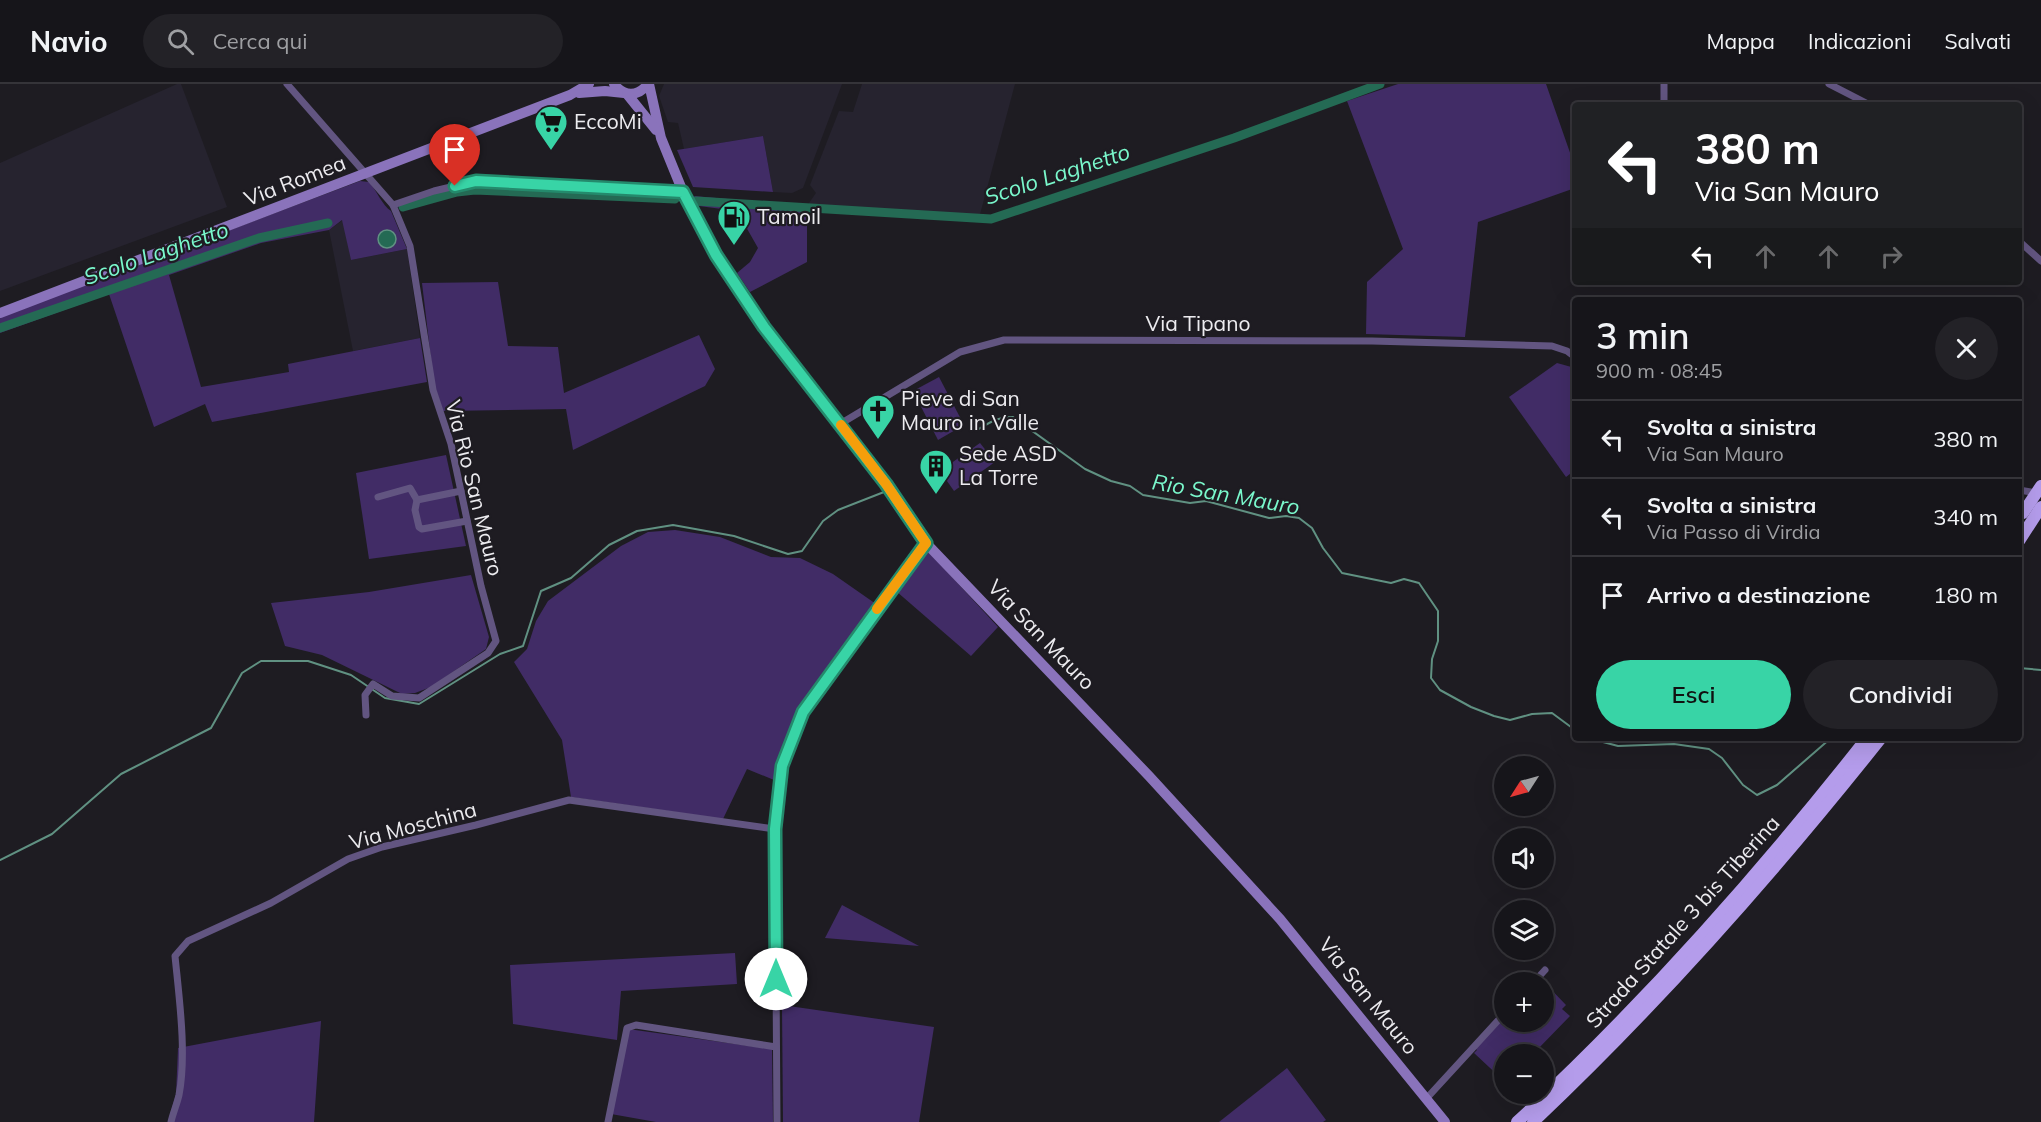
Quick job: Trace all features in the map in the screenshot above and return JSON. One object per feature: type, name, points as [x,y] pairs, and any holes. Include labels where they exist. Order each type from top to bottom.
[{"type":"highway","points":[[2025,517],[2041,486]]},
{"type":"highway","points":[[2025,517],[2041,507]]},
{"type":"highway","name":"Strada Statale 3 bis Tiberina","points":[[1812,817],[1865,741]]},
{"type":"highway","name":"Strada Statale 3 bis Tiberina","points":[[1533,1122],[1671,985],[1878,741]]},
{"type":"highway","name":"Strada Statale 3 bis Tiberina","points":[[1517,1122],[1664,977],[1784,851]]},
{"type":"main road","name":"Via Romea","points":[[0,313],[368,174],[570,95],[589,84]]},
{"type":"main road","name":"Via San Mauro","points":[[614,84],[645,113],[661,138]]},
{"type":"main road","name":"Via San Mauro","points":[[648,84],[661,138],[683,192],[716,255],[764,327],[886,484],[926,543],[1149,776],[1280,919],[1445,1122]]},
{"type":"main road","points":[[626,93],[638,93],[648,84]]},
{"type":"main road","name":"Via Romea","points":[[570,95],[593,91],[626,93]]},
{"type":"street","name":"Via Rio San Mauro","points":[[287,84],[393,205],[410,246],[433,390],[451,444],[496,641],[488,653],[419,698],[392,696],[373,684],[365,695],[366,716]]},
{"type":"street","points":[[1664,84],[1664,102]]},
{"type":"street","points":[[1829,84],[1864,102]]},
{"type":"street","points":[[393,205],[434,191],[476,181],[683,192]]},
{"type":"street","points":[[2022,244],[2041,261]]},
{"type":"street","name":"Via Tipano","points":[[840,424],[960,352],[1004,340],[1372,341],[1552,346],[1572,355]]},
{"type":"street","points":[[378,497],[410,488],[417,500],[415,510],[419,527],[422,529],[467,521]]},
{"type":"street","points":[[417,500],[461,491]]},
{"type":"street","points":[[2022,491],[2041,494]]},
{"type":"street","points":[[777,1122],[775,829],[782,766],[803,712],[926,543]]},
{"type":"street","name":"Via Moschina","points":[[171,1122],[179,1095],[181,1052],[175,956],[189,941],[271,903],[348,859],[382,847],[568,800],[775,829]]},
{"type":"street","points":[[608,1122],[627,1028],[636,1025],[776,1047]]},
{"type":"street","points":[[1426,1099],[1494,1025]]},
{"type":"shaded area","points":[[181,84],[227,207],[0,291],[0,163]]},
{"type":"shaded area","points":[[664,84],[842,84],[803,188],[792,193],[773,192],[763,136],[684,149],[678,123],[668,122],[659,96]]},
{"type":"shaded area","points":[[862,84],[1015,84],[979,218],[807,206],[816,193],[810,185],[839,111],[853,112]]},
{"type":"shaded area","points":[[1398,84],[1546,84],[1572,158],[1572,189],[1478,222],[1465,337],[1366,334],[1367,282],[1403,249],[1347,101]]},
{"type":"shaded area","points":[[763,136],[773,192],[693,187],[677,150]]},
{"type":"shaded area","points":[[360,181],[369,182],[391,211],[407,249],[351,260],[342,220],[329,230],[261,243],[169,275],[201,387],[289,372],[288,364],[420,338],[427,382],[212,422],[205,404],[154,427],[109,294],[0,333],[0,317]]},
{"type":"shaded area","points":[[694,196],[807,206],[807,262],[750,292],[737,273],[750,262],[758,248],[737,211],[699,206]]},
{"type":"shaded area","points":[[343,220],[351,260],[407,249],[420,338],[353,351],[329,230]]},
{"type":"shaded area","points":[[387,230],[393,233],[396,239],[393,245],[387,248],[381,245],[378,239],[381,233]]},
{"type":"shaded area","points":[[498,282],[508,346],[558,347],[564,393],[699,335],[715,369],[705,386],[573,450],[566,409],[443,411],[434,384],[422,283]]},
{"type":"shaded area","points":[[1557,363],[1572,367],[1572,472],[1566,477],[1509,397]]},
{"type":"shaded area","points":[[939,377],[964,425],[938,440],[913,391]]},
{"type":"shaded area","points":[[980,443],[995,462],[954,491],[940,471]]},
{"type":"shaded area","points":[[446,455],[466,546],[369,559],[356,473]]},
{"type":"shaded area","points":[[675,530],[720,537],[771,557],[800,558],[833,574],[876,604],[803,702],[791,726],[774,780],[747,769],[723,819],[571,797],[562,740],[514,662],[527,649],[536,621],[548,601],[621,546],[648,532]]},
{"type":"shaded area","points":[[927,550],[998,627],[971,656],[896,591]]},
{"type":"shaded area","points":[[471,575],[489,637],[486,649],[431,687],[415,693],[402,694],[322,655],[285,646],[271,603],[369,592]]},
{"type":"shaded area","points":[[842,905],[919,946],[825,938]]},
{"type":"shaded area","points":[[735,953],[737,984],[621,991],[617,1040],[513,1024],[510,965]]},
{"type":"shaded area","points":[[1554,992],[1566,1005],[1562,1009],[1570,1016],[1543,1044],[1494,1044],[1494,1072],[1474,1053],[1477,1050],[1475,1048],[1494,1028],[1494,1032],[1554,1032]]},
{"type":"shaded area","points":[[782,1005],[934,1027],[919,1122],[783,1122]]},
{"type":"shaded area","points":[[321,1021],[314,1122],[168,1122],[176,1094],[178,1048]]},
{"type":"shaded area","points":[[628,1029],[772,1049],[773,1122],[656,1122],[611,1114]]},
{"type":"shaded area","points":[[1287,1068],[1326,1120],[1323,1122],[1219,1122]]},
{"type":"waterway","name":"Scolo Laghetto","points":[[696,201],[991,219],[1234,138],[1380,84]]},
{"type":"waterway","name":"Scolo Laghetto","points":[[403,207],[457,192],[475,190],[675,199]]},
{"type":"waterway","name":"Scolo Laghetto","points":[[0,328],[259,238],[328,223]]},
{"type":"waterway","name":"Rio San Mauro","points":[[977,430],[999,419],[1013,417],[1085,469],[1111,481],[1130,486],[1143,495],[1190,503],[1206,501],[1269,518],[1286,516],[1299,518],[1312,528],[1323,548],[1342,573],[1391,583],[1404,579],[1419,583],[1438,611],[1438,641],[1432,659],[1431,678],[1440,690],[1471,707],[1494,716],[1510,720],[1532,714],[1552,713],[1572,728]]},
{"type":"waterway","name":"Rio San Mauro","points":[[0,860],[52,834],[121,774],[211,728],[242,673],[261,661],[308,661],[351,675],[385,698],[419,704],[500,654],[523,646],[541,591],[571,578],[609,545],[637,531],[673,525],[734,536],[788,554],[802,551],[823,521],[838,510],[884,492]]},
{"type":"waterway","name":"Rio San Mauro","points":[[2022,668],[2041,670]]},
{"type":"waterway","name":"Rio San Mauro","points":[[1599,741],[1618,746],[1674,744],[1709,749],[1722,758],[1743,785],[1757,795],[1777,785],[1828,741]]},
{"type":"slow traffic","points":[[841,425],[886,484],[926,543],[877,609]]},
{"type":"place","name":"EccoMi","points":[[551,151]]},
{"type":"place","name":"Tamoil","points":[[734,246]]},
{"type":"place","name":"Pieve di San Mauro in Valle","points":[[878,440]]},
{"type":"place","name":"Sede ASD La Torre","points":[[936,495]]},
{"type":"route","points":[[455,186],[476,181],[683,192],[716,255],[764,327],[886,484],[926,543],[803,712],[782,766],[775,829],[776,979]]}]
